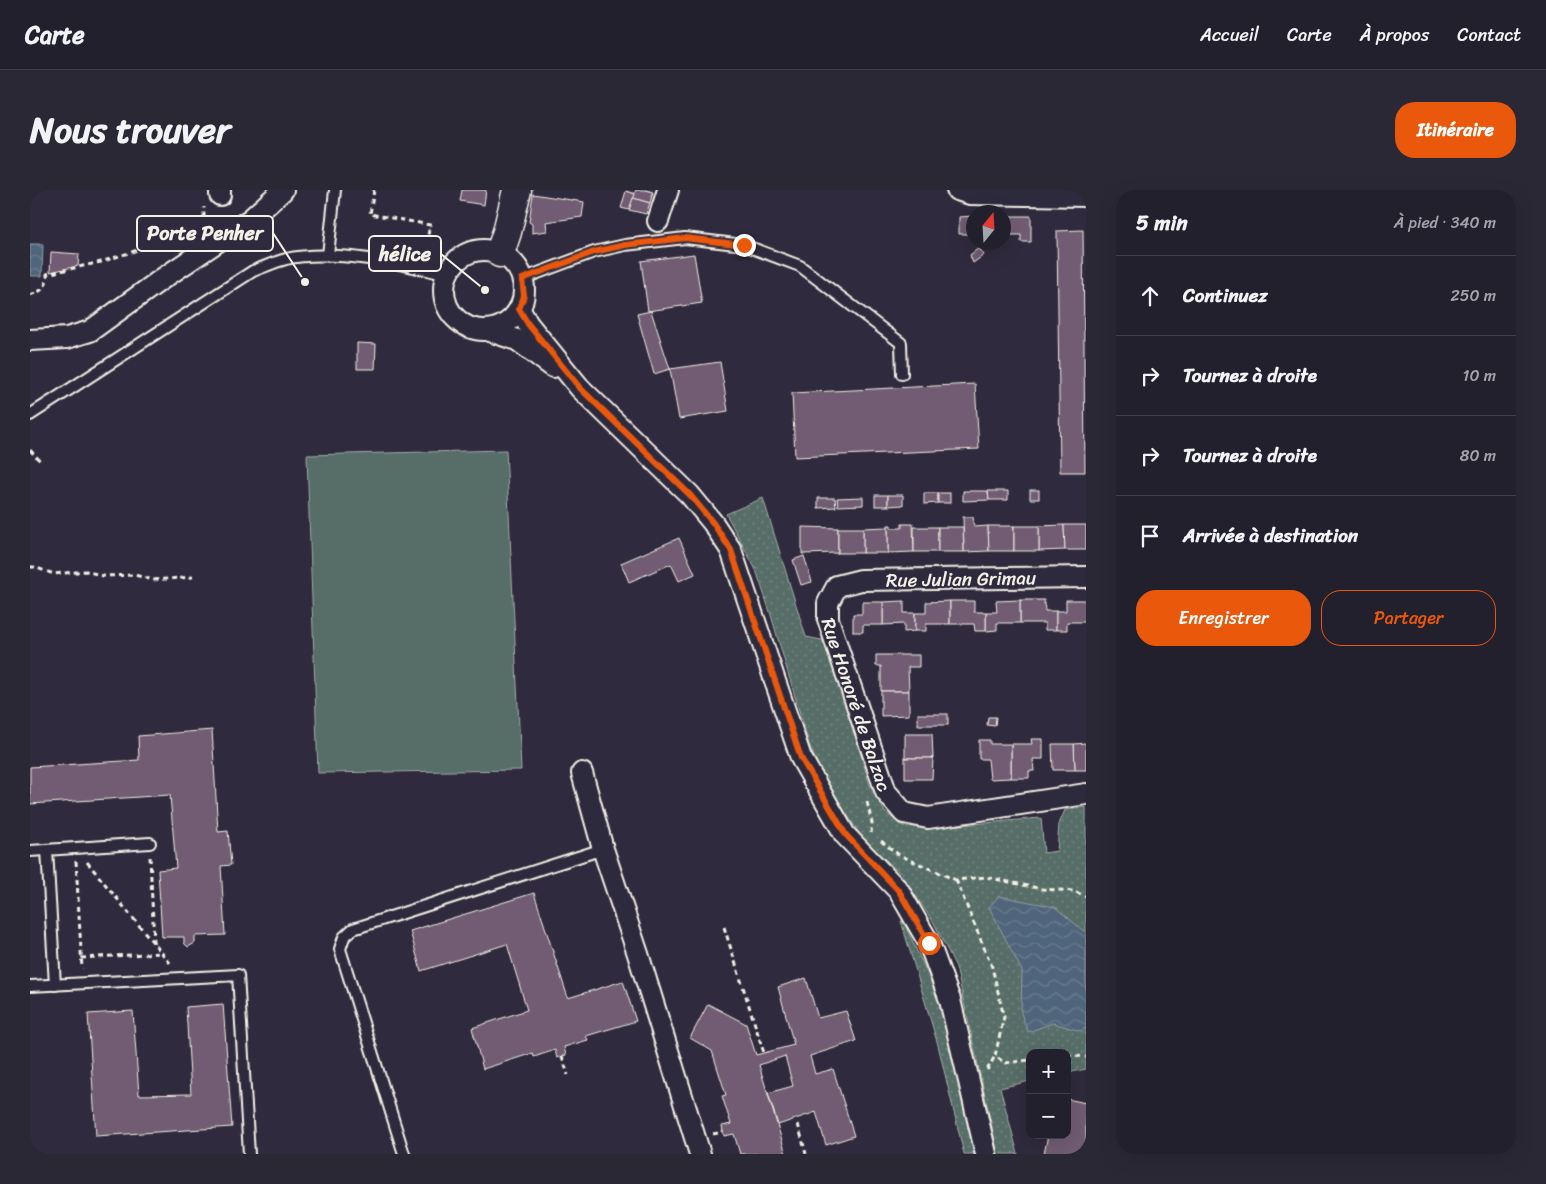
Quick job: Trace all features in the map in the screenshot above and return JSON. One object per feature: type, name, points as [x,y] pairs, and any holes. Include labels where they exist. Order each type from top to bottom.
[{"type":"street","points":[[30,340],[67,338],[90,331],[162,279],[251,219],[283,190]]},
{"type":"street","points":[[500,253],[514,207],[517,190]]},
{"type":"street","points":[[658,221],[668,190]]},
{"type":"street","points":[[957,190],[970,194],[1086,196]]},
{"type":"street","points":[[487,330],[500,327],[511,320],[519,309],[524,296],[522,279],[519,271],[511,261],[500,253],[487,250],[475,251],[463,256],[453,264],[447,275],[444,288],[446,302],[452,314],[461,323],[474,329],[487,330],[518,340],[580,388],[690,495],[713,523],[731,550],[801,758],[846,835],[899,891],[929,943],[950,1000],[986,1154]]},
{"type":"street","points":[[519,309],[528,324],[580,388]]},
{"type":"street","name":"Rue Julian Grimau","points":[[837,586],[861,580],[1086,577]]},
{"type":"street","name":"Rue Honoré de Balzac","points":[[837,586],[828,603],[828,619],[886,792],[904,813],[928,818],[1086,794]]},
{"type":"street","points":[[582,773],[602,848],[638,954],[700,1154]]},
{"type":"lane","points":[[328,255],[335,190]]},
{"type":"lane","points":[[522,279],[594,252],[625,245],[685,238],[744,245],[800,266],[901,343],[902,374]]},
{"type":"lane","points":[[30,415],[254,271],[287,259],[328,255],[388,262],[447,275]]},
{"type":"lane","points":[[30,851],[150,843]]},
{"type":"lane","points":[[404,1154],[340,949],[344,937],[353,929],[602,848]]},
{"type":"lane","points":[[47,850],[55,985]]},
{"type":"lane","points":[[30,986],[238,975],[249,1154]]},
{"type":"path","points":[[374,190],[370,214],[430,225],[421,268]]},
{"type":"path","points":[[30,294],[40,292],[47,283],[47,274],[101,262],[156,244],[204,218],[215,195]]},
{"type":"path","points":[[30,450],[42,463]]},
{"type":"path","points":[[30,567],[54,574],[86,571],[104,576],[135,575],[153,580],[193,577]]},
{"type":"path","points":[[866,797],[872,823],[871,834],[899,855],[956,880],[986,877],[1042,889],[1074,891],[1086,897]]},
{"type":"path","points":[[150,843],[154,944]]},
{"type":"path","points":[[75,848],[182,978]]},
{"type":"path","points":[[75,848],[82,984]]},
{"type":"path","points":[[956,880],[992,967],[1004,1017],[995,1056],[1005,1063],[1026,1060]]},
{"type":"path","points":[[724,927],[764,1053]]},
{"type":"path","points":[[81,958],[161,953]]},
{"type":"path","points":[[1071,1055],[1086,1057]]},
{"type":"path","points":[[562,1056],[568,1075]]},
{"type":"path","points":[[798,1124],[806,1154]]},
{"type":"green space","points":[[506,450],[521,770],[318,773],[307,455]]},
{"type":"green space","points":[[763,498],[806,637],[827,641],[870,785],[885,812],[903,826],[939,827],[1041,818],[1044,853],[1057,851],[1059,824],[1065,810],[1086,807],[1086,1069],[1071,1072],[1071,1049],[1026,1049],[1026,1082],[1000,1088],[1018,1154],[998,1154],[956,967],[934,923],[900,873],[863,839],[823,778],[809,744],[756,570],[726,514]]},
{"type":"green space","points":[[901,921],[903,921],[939,998],[974,1154],[964,1154],[938,1045]]},
{"type":"water","points":[[30,244],[43,244],[42,276],[30,276]]},
{"type":"water","points":[[999,896],[1055,907],[1086,933],[1086,1028],[1080,1031],[1053,1023],[1028,1032],[1021,1013],[1022,971],[989,907]]},
{"type":"building","points":[[462,190],[486,190],[484,205],[460,201]]},
{"type":"building","points":[[636,190],[653,192],[650,203],[633,198]]},
{"type":"building","points":[[626,191],[635,194],[629,210],[621,208]]},
{"type":"building","points":[[533,194],[584,202],[582,217],[546,222],[547,231],[532,233],[532,224],[529,222]]},
{"type":"building","points":[[633,198],[650,203],[646,214],[629,210]]},
{"type":"building","points":[[1011,216],[1031,216],[1031,242],[1021,242],[1021,235],[1011,235]]},
{"type":"building","points":[[959,217],[966,217],[966,234],[959,234]]},
{"type":"building","points":[[1083,230],[1085,472],[1060,472],[1057,231]]},
{"type":"building","points":[[976,250],[980,250],[984,255],[973,263],[970,255]]},
{"type":"building","points":[[51,252],[79,254],[78,266],[50,272]]},
{"type":"building","points":[[694,254],[702,303],[648,311],[641,261]]},
{"type":"building","points":[[651,311],[670,369],[654,374],[637,314]]},
{"type":"building","points":[[357,343],[376,344],[375,369],[357,369]]},
{"type":"building","points":[[720,362],[728,411],[679,419],[670,369]]},
{"type":"building","points":[[975,384],[979,449],[795,457],[792,393]]},
{"type":"building","points":[[1030,490],[1039,490],[1039,499],[1030,499]]},
{"type":"building","points":[[963,491],[988,491],[989,500],[963,501]]},
{"type":"building","points":[[988,491],[1008,491],[1008,500],[989,500]]},
{"type":"building","points":[[924,493],[938,493],[938,503],[924,504]]},
{"type":"building","points":[[938,493],[950,493],[950,503],[938,503]]},
{"type":"building","points":[[875,495],[888,495],[888,506],[875,506]]},
{"type":"building","points":[[888,495],[903,495],[903,505],[888,506]]},
{"type":"building","points":[[863,497],[863,505],[838,506],[837,498]]},
{"type":"building","points":[[818,498],[835,498],[836,507],[818,508]]},
{"type":"building","points":[[963,517],[973,517],[974,527],[988,526],[989,551],[964,552]]},
{"type":"building","points":[[902,524],[913,524],[914,552],[888,553],[888,525],[891,525],[891,528],[902,528]]},
{"type":"building","points":[[1064,525],[1065,550],[1039,551],[1039,526]]},
{"type":"building","points":[[1064,525],[1086,525],[1086,550],[1065,550]]},
{"type":"building","points":[[988,526],[1014,526],[1014,551],[989,551]]},
{"type":"building","points":[[1014,526],[1039,526],[1039,551],[1014,551]]},
{"type":"building","points":[[802,527],[838,528],[838,553],[802,554]]},
{"type":"building","points":[[888,527],[888,553],[863,553],[863,528]]},
{"type":"building","points":[[914,527],[938,527],[938,552],[914,552]]},
{"type":"building","points":[[938,527],[963,527],[964,552],[938,552]]},
{"type":"building","points":[[838,528],[863,528],[863,553],[838,553]]},
{"type":"building","points":[[679,538],[695,574],[679,581],[671,564],[629,582],[621,563]]},
{"type":"building","points":[[804,556],[812,582],[801,585],[793,560]]},
{"type":"building","points":[[1020,600],[1044,600],[1045,611],[1056,611],[1056,630],[1045,630],[1045,623],[1020,623]]},
{"type":"building","points":[[1020,600],[1020,623],[997,623],[997,630],[986,631],[986,612],[997,612],[996,601]]},
{"type":"building","points":[[1066,600],[1086,600],[1086,622],[1067,622],[1067,630],[1056,630],[1056,611],[1066,611]]},
{"type":"building","points":[[904,601],[904,613],[915,613],[915,631],[904,632],[904,624],[883,625],[883,602]]},
{"type":"building","points":[[950,601],[950,624],[926,624],[926,631],[915,631],[915,613],[926,613],[926,602]]},
{"type":"building","points":[[950,601],[974,601],[974,612],[986,612],[986,631],[975,631],[974,624],[950,624]]},
{"type":"building","points":[[862,602],[883,602],[883,625],[863,625],[863,632],[853,632],[853,614],[862,614]]},
{"type":"building","points":[[876,655],[919,655],[919,667],[908,667],[909,691],[881,691],[881,666],[876,666]]},
{"type":"building","points":[[881,691],[909,691],[909,715],[881,716]]},
{"type":"building","points":[[918,714],[948,714],[948,725],[918,725]]},
{"type":"building","points":[[988,717],[996,717],[995,726],[987,725]]},
{"type":"building","points":[[212,730],[218,832],[228,831],[231,865],[221,866],[225,935],[195,936],[195,943],[188,947],[184,943],[184,937],[162,937],[158,870],[176,868],[170,795],[30,804],[30,767],[139,760],[138,736]]},
{"type":"building","points":[[905,734],[932,734],[933,758],[905,758]]},
{"type":"building","points":[[1031,739],[1043,739],[1043,759],[1033,759],[1034,771],[1029,771],[1029,778],[1011,778],[1011,744],[1032,744]]},
{"type":"building","points":[[979,740],[990,740],[990,744],[1011,744],[1011,778],[990,779],[988,759],[979,759]]},
{"type":"building","points":[[1086,743],[1086,770],[1075,770],[1074,744]]},
{"type":"building","points":[[1052,744],[1074,744],[1075,770],[1053,770]]},
{"type":"building","points":[[905,758],[933,758],[932,779],[905,779]]},
{"type":"building","points":[[534,893],[568,998],[623,981],[636,1021],[586,1036],[588,1040],[564,1047],[566,1055],[557,1058],[555,1050],[534,1057],[533,1053],[483,1069],[472,1028],[527,1010],[507,944],[421,971],[410,931]]},
{"type":"building","points":[[806,978],[818,1018],[846,1011],[856,1041],[810,1056],[815,1074],[833,1069],[854,1136],[826,1145],[816,1112],[778,1125],[768,1093],[793,1086],[785,1056],[759,1065],[786,1154],[740,1154],[734,1134],[724,1136],[722,1126],[731,1124],[722,1096],[726,1095],[712,1051],[690,1038],[708,1004],[746,1024],[756,1055],[794,1045],[778,987]]},
{"type":"building","points":[[223,1004],[232,1127],[96,1136],[88,1014],[133,1011],[139,1095],[191,1094],[186,1007]]},
{"type":"building","points":[[1071,1100],[1086,1103],[1086,1154],[1044,1154],[1047,1139],[1071,1139]]},
{"type":"place","name":"Porte Penher","points":[[305,282]]},
{"type":"place","name":"hélice","points":[[485,290]]},
{"type":"route","points":[[744,245],[685,238],[625,245],[594,252],[522,279],[524,283],[524,296],[519,309],[528,324],[580,388],[690,495],[713,523],[731,550],[801,758],[846,835],[899,891],[929,943]]}]
